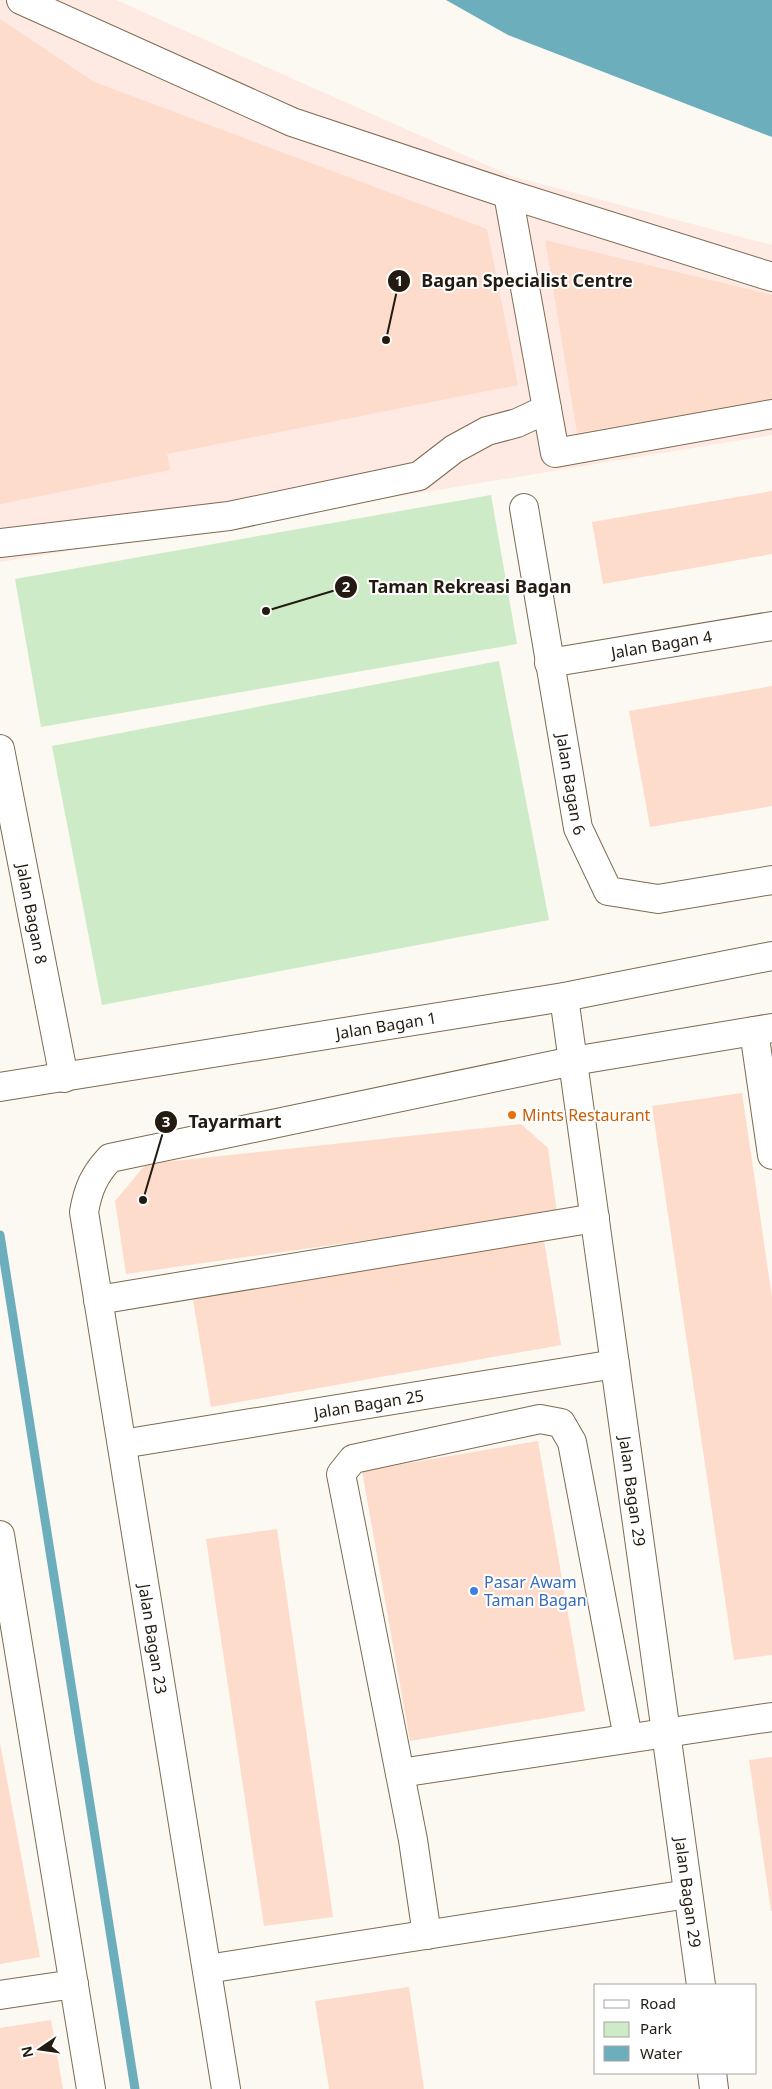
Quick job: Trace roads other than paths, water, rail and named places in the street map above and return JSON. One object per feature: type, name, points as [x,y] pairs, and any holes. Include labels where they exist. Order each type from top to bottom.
[{"type":"street","points":[[21,0],[292,122],[508,194],[772,277]]},
{"type":"street","points":[[508,194],[555,453],[772,414]]},
{"type":"street","points":[[0,543],[229,516],[419,476],[454,449],[487,431],[517,423],[547,409]]},
{"type":"street","name":"Jalan Bagan 6","points":[[524,508],[578,828],[608,891],[658,899],[772,880]]},
{"type":"street","name":"Jalan Bagan 4","points":[[549,663],[772,626]]},
{"type":"street","name":"Jalan Bagan 8","points":[[0,749],[64,1078]]},
{"type":"street","name":"Jalan Bagan 1","points":[[0,1087],[564,997],[772,956]]},
{"type":"street","name":"Jalan Bagan 29","points":[[564,997],[701,1984]]},
{"type":"street","points":[[573,1061],[763,1029],[772,1155]]},
{"type":"street","name":"Jalan Bagan 23","points":[[226,2089],[84,1212],[88,1189],[102,1166],[110,1158],[573,1061]]},
{"type":"street","points":[[98,1300],[595,1218]]},
{"type":"street","name":"Jalan Bagan 25","points":[[122,1444],[615,1364]]},
{"type":"street","points":[[427,1935],[413,1840],[341,1474],[353,1459],[540,1419],[561,1424],[572,1442],[628,1738]]},
{"type":"street","points":[[0,1535],[3,1571],[74,1984],[90,2089]]},
{"type":"street","points":[[400,1773],[772,1717]]},
{"type":"street","points":[[207,1969],[688,1894]]},
{"type":"street","points":[[0,1995],[74,1984]]},
{"type":"street","points":[[712,2074],[714,2089]]},
{"type":"water","points":[[446,0],[772,0],[772,137],[508,35]]},
{"type":"waterway","points":[[0,1235],[135,2089]]},
{"type":"place","name":"Bagan Specialist Centre","points":[[386,340]]},
{"type":"place","name":"Taman Rekreasi Bagan","points":[[266,611]]},
{"type":"place","name":"Mints Restaurant","points":[[512,1115]]},
{"type":"place","name":"Tayarmart","points":[[143,1200]]},
{"type":"place","name":"Pasar Awam Taman Bagan","points":[[474,1591]]}]
